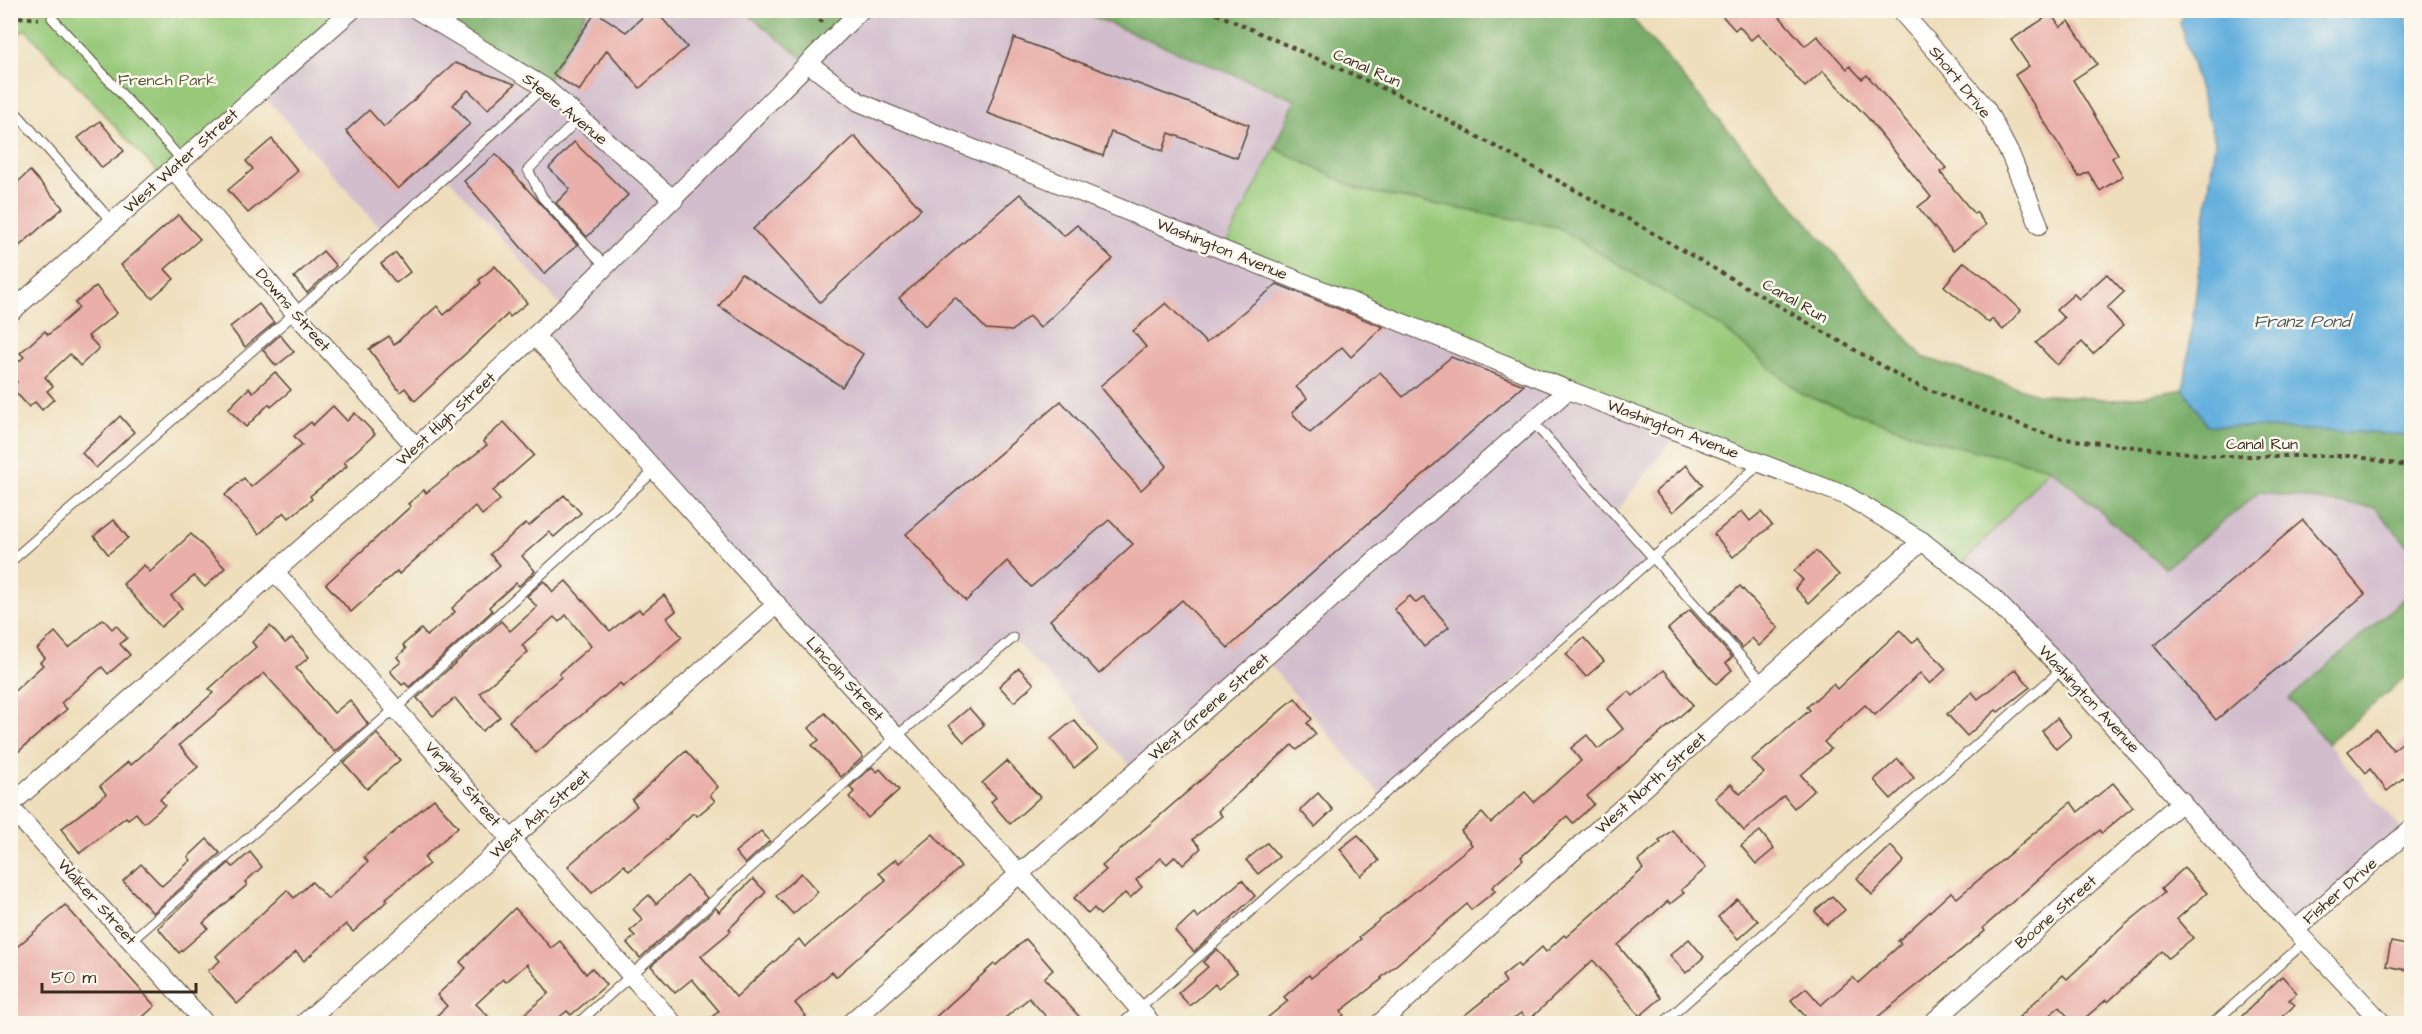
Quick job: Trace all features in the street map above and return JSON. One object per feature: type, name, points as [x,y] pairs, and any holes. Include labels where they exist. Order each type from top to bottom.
[{"type":"street","name":"West Water Street","points":[[10,313],[352,10]]},
{"type":"street","name":"Steele Avenue","points":[[417,10],[544,87],[674,200]]},
{"type":"street","name":"West High Street","points":[[10,806],[416,447],[535,336],[674,200],[861,10]]},
{"type":"street","name":"Short Drive","points":[[1900,10],[1985,107],[2011,156],[2039,225]]},
{"type":"street","name":"Washington Avenue","points":[[808,63],[859,102],[1568,390],[1847,496],[1922,541],[1993,598],[2062,669],[2300,936],[2383,1023]]},
{"type":"street","name":"Downs Street","points":[[178,164],[295,313],[416,447]]},
{"type":"street","name":"Lincoln Street","points":[[535,336],[654,471],[1021,872],[1152,1023]]},
{"type":"street","name":"West Greene Street","points":[[849,1023],[1568,390]]},
{"type":"street","name":"West North Street","points":[[1379,1023],[1922,541]]},
{"type":"street","name":"Virginia Street","points":[[275,572],[397,707],[674,1023]]},
{"type":"street","name":"West Ash Street","points":[[303,1023],[777,604]]},
{"type":"street","name":"Boone Street","points":[[1930,1023],[2182,801]]},
{"type":"street","name":"Walker Street","points":[[10,806],[206,1023]]},
{"type":"street","name":"Fisher Drive","points":[[2300,936],[2412,828]]},
{"type":"lane","points":[[52,18],[178,164]]},
{"type":"lane","points":[[10,562],[295,313],[544,87]]},
{"type":"lane","points":[[10,106],[112,222]]},
{"type":"lane","points":[[579,118],[528,170],[543,198],[606,267]]},
{"type":"lane","points":[[1532,422],[1764,683]]},
{"type":"lane","points":[[1122,1023],[1761,462]]},
{"type":"lane","points":[[132,940],[397,707],[654,471]]},
{"type":"lane","points":[[577,1023],[897,736],[1013,638]]},
{"type":"lane","points":[[1662,1023],[2062,669]]},
{"type":"lane","points":[[2212,1023],[2300,936]]},
{"type":"path","name":"Canal Run","points":[[1208,10],[1414,102],[1630,220],[1914,384],[2045,434],[2056,438],[2214,456],[2354,456],[2412,467]]},
{"type":"path","points":[[10,16],[20,19],[52,18]]},
{"type":"shaded area","points":[[417,10],[543,87],[587,11],[744,11],[808,62],[861,11],[1079,11],[1296,100],[1275,148],[1223,249],[1679,431],[1614,515],[1652,558],[1381,796],[1264,658],[1135,771],[1013,638],[897,736],[535,336],[563,309],[447,176],[384,232],[260,91],[352,11]]},
{"type":"shaded area","points":[[2050,468],[2165,567],[2260,492],[2375,508],[2411,549],[2411,592],[2289,699],[2405,833],[2295,930],[1959,568]]},
{"type":"green space","name":"French Park","points":[[11,11],[352,11],[163,178],[25,29],[11,41]]},
{"type":"green space","points":[[418,11],[587,11],[544,87]]},
{"type":"green space","points":[[744,11],[861,11],[808,63]]},
{"type":"green space","points":[[1079,11],[1626,11],[1923,357],[2037,394],[2117,400],[2184,389],[2207,425],[2411,435],[2411,549],[2375,508],[2260,492],[2165,568],[2050,468],[1931,440],[1802,394],[1722,327],[1557,227],[1360,190],[1275,148],[1295,100]]},
{"type":"green space","points":[[1275,148],[1360,190],[1557,227],[1722,327],[1802,394],[1931,440],[2050,468],[1959,568],[1847,496],[1223,250]]},
{"type":"green space","points":[[2411,592],[2411,672],[2328,744],[2289,699]]},
{"type":"water","name":"Franz Pond","points":[[2183,11],[2404,11],[2412,40],[2411,435],[2207,425],[2184,389],[2215,141],[2180,23]]},
{"type":"building","points":[[650,10],[655,10],[687,47],[640,88],[607,50],[579,91],[553,74],[596,12],[626,32]]},
{"type":"building","points":[[1717,10],[1774,10],[1805,46],[1817,36],[1847,69],[1850,66],[1862,79],[1867,75],[1946,168],[1940,172],[1974,214],[1976,212],[1986,225],[1953,251],[1918,207],[1931,197],[1868,118],[1823,71],[1805,87],[1758,34],[1751,40],[1739,26],[1735,30]]},
{"type":"building","points":[[2051,14],[2060,27],[2069,21],[2097,64],[2073,80],[2118,154],[2112,158],[2123,176],[2100,191],[2088,172],[2079,177],[2015,75],[2029,66],[2011,40]]},
{"type":"building","points":[[1014,38],[1249,125],[1237,158],[1169,133],[1163,151],[1111,132],[1103,156],[987,113]]},
{"type":"building","points":[[455,63],[515,84],[488,109],[468,90],[453,105],[470,124],[398,189],[346,131],[369,110],[384,127]]},
{"type":"building","points":[[100,121],[124,151],[102,168],[78,138]]},
{"type":"building","points":[[854,136],[921,209],[820,302],[753,229]]},
{"type":"building","points":[[272,139],[298,171],[248,213],[228,190],[253,169],[246,161]]},
{"type":"building","points":[[574,142],[628,195],[587,237],[556,203],[570,189],[549,168]]},
{"type":"building","points":[[496,154],[577,245],[544,274],[464,181]]},
{"type":"building","points":[[30,171],[63,208],[10,254],[10,189]]},
{"type":"building","points":[[1020,194],[1064,236],[1077,225],[1113,259],[1040,328],[1029,316],[1012,331],[986,329],[955,297],[925,326],[899,298]]},
{"type":"building","points":[[178,215],[200,239],[165,269],[174,279],[152,298],[121,265]]},
{"type":"building","points":[[323,251],[336,266],[307,293],[294,277]]},
{"type":"building","points":[[396,253],[410,272],[396,283],[381,264]]},
{"type":"building","points":[[1964,262],[1990,281],[2021,310],[2003,330],[1992,319],[1989,323],[1944,286]]},
{"type":"building","points":[[495,266],[527,303],[510,317],[508,314],[415,401],[405,388],[400,392],[369,349],[389,336],[394,345],[437,306],[444,315],[481,283],[479,280]]},
{"type":"building","points":[[741,273],[863,354],[842,387],[719,306]]},
{"type":"building","points":[[2107,274],[2124,292],[2107,308],[2123,326],[2093,354],[2082,342],[2057,365],[2036,343],[2064,318],[2056,310],[2074,294],[2079,299]]},
{"type":"building","points":[[1277,284],[1383,327],[1351,357],[1342,347],[1296,387],[1307,398],[1292,413],[1310,433],[1380,372],[1403,397],[1451,357],[1524,385],[1228,648],[1182,600],[1099,674],[1050,620],[1133,544],[1109,520],[1031,587],[1007,561],[966,601],[906,534],[1061,401],[1141,490],[1167,466],[1100,386],[1146,347],[1133,331],[1166,303],[1206,343]]},
{"type":"building","points":[[96,286],[117,313],[88,336],[99,348],[80,366],[70,354],[45,377],[53,386],[47,391],[54,399],[42,410],[35,402],[29,407],[11,387],[17,382],[10,374],[10,369],[24,357],[20,353],[45,331],[48,335],[79,308],[75,303]]},
{"type":"building","points":[[259,304],[274,323],[245,347],[230,327]]},
{"type":"building","points":[[280,335],[294,352],[276,366],[263,350]]},
{"type":"building","points":[[275,372],[291,390],[271,407],[269,404],[246,427],[228,409],[249,388],[253,392]]},
{"type":"building","points":[[333,406],[347,421],[355,413],[375,434],[344,462],[347,466],[310,496],[312,499],[289,518],[284,512],[259,534],[225,495],[244,478],[251,487],[302,445],[294,436],[311,422],[313,425]]},
{"type":"building","points":[[120,416],[134,432],[96,468],[82,453]]},
{"type":"building","points":[[504,422],[534,455],[493,491],[500,500],[482,515],[475,506],[399,574],[397,571],[351,612],[326,584],[411,506],[408,504],[424,490],[426,493],[487,445],[483,441]]},
{"type":"building","points":[[1686,465],[1703,485],[1673,512],[1655,492]]},
{"type":"building","points":[[564,495],[581,513],[554,537],[549,532],[522,556],[535,571],[519,586],[516,583],[489,607],[492,611],[409,687],[405,683],[402,685],[390,671],[401,662],[397,657],[406,649],[403,645],[421,629],[427,636],[455,612],[452,608],[500,565],[490,554],[526,523],[529,526]]},
{"type":"building","points":[[1742,511],[1750,521],[1761,512],[1772,525],[1733,557],[1714,534]]},
{"type":"building","points":[[114,520],[128,538],[108,554],[94,536]]},
{"type":"building","points":[[2303,520],[2365,594],[2216,720],[2154,646]]},
{"type":"building","points":[[191,534],[225,568],[205,587],[194,576],[171,596],[182,608],[161,627],[123,584],[144,565],[150,572]]},
{"type":"building","points":[[1816,551],[1839,575],[1809,603],[1795,588],[1803,580],[1794,571]]},
{"type":"building","points":[[544,581],[553,592],[566,581],[610,631],[639,609],[642,613],[664,595],[676,611],[667,618],[682,637],[623,687],[620,683],[536,753],[509,721],[561,677],[559,674],[591,646],[566,615],[559,622],[554,617],[522,645],[528,652],[480,693],[500,717],[482,731],[455,698],[433,716],[417,698],[501,621],[510,631],[537,607],[527,596]]},
{"type":"building","points":[[1740,586],[1778,628],[1759,646],[1752,638],[1742,648],[1710,612]]},
{"type":"building","points":[[1410,596],[1416,603],[1424,597],[1449,627],[1424,647],[1394,609]]},
{"type":"building","points":[[1690,610],[1732,657],[1726,663],[1732,670],[1716,684],[1668,629]]},
{"type":"building","points":[[103,619],[112,629],[116,625],[127,638],[120,644],[130,655],[108,674],[102,667],[61,703],[67,709],[10,759],[10,695],[43,665],[40,662],[45,658],[37,649],[55,632],[69,648]]},
{"type":"building","points":[[270,626],[285,643],[292,638],[309,657],[296,668],[334,713],[350,700],[368,724],[335,752],[264,673],[179,745],[198,767],[160,799],[165,805],[144,823],[136,813],[128,819],[126,817],[80,853],[61,829],[106,794],[100,786],[128,762],[131,765],[213,693],[209,689],[256,647],[252,642]]},
{"type":"building","points":[[1900,630],[1912,643],[1918,638],[1946,669],[1930,684],[1920,673],[1875,715],[1865,705],[1824,742],[1831,749],[1801,775],[1814,790],[1794,808],[1784,796],[1744,831],[1715,798],[1731,784],[1740,794],[1764,773],[1751,760],[1810,710],[1807,707],[1833,684],[1837,689]]},
{"type":"building","points":[[1584,638],[1604,661],[1586,677],[1566,654]]},
{"type":"building","points":[[1019,668],[1034,684],[1014,702],[999,686]]},
{"type":"building","points":[[2016,669],[2030,687],[1998,712],[1996,710],[1967,736],[1947,714],[1972,692],[1978,699]]},
{"type":"building","points":[[1664,670],[1693,705],[1587,796],[1594,804],[1573,823],[1567,816],[1521,857],[1523,860],[1492,887],[1495,891],[1471,910],[1467,904],[1382,979],[1341,1011],[1344,1015],[1335,1023],[1261,1023],[1288,1001],[1284,997],[1309,975],[1311,978],[1361,939],[1359,937],[1472,845],[1461,831],[1482,813],[1491,823],[1525,792],[1534,802],[1581,761],[1571,748],[1587,735],[1598,749],[1623,729],[1607,709],[1629,691],[1633,696]]},
{"type":"building","points":[[1295,698],[1312,719],[1307,723],[1316,734],[1297,750],[1292,745],[1218,811],[1222,816],[1193,839],[1201,848],[1183,865],[1175,856],[1167,864],[1161,858],[1136,880],[1142,887],[1130,898],[1125,893],[1100,915],[1094,908],[1088,914],[1074,898],[1106,870],[1102,866]]},
{"type":"building","points":[[969,708],[984,725],[964,742],[949,725]]},
{"type":"building","points":[[825,713],[863,757],[841,777],[812,745],[819,740],[809,728]]},
{"type":"building","points":[[2057,718],[2071,736],[2056,749],[2042,731]]},
{"type":"building","points":[[1074,720],[1098,749],[1074,768],[1051,739]]},
{"type":"building","points":[[2376,729],[2393,750],[2412,735],[2412,771],[2387,791],[2370,769],[2366,773],[2348,751]]},
{"type":"building","points":[[377,734],[400,760],[367,789],[344,763]]},
{"type":"building","points":[[686,751],[718,787],[710,795],[715,801],[697,816],[693,813],[660,846],[629,871],[624,865],[592,893],[568,866],[637,806],[632,800]]},
{"type":"building","points":[[1898,759],[1914,778],[1891,799],[1874,780]]},
{"type":"building","points":[[1007,761],[1040,797],[1010,824],[991,802],[996,797],[982,783]]},
{"type":"building","points":[[872,767],[877,772],[880,769],[899,790],[868,818],[849,797],[854,792],[850,787]]},
{"type":"building","points":[[2113,783],[2133,807],[2102,833],[2100,830],[2058,862],[1983,928],[1985,931],[1870,1023],[1811,1023],[1791,1000],[1806,988],[1821,1005],[1853,977],[1858,983],[1901,944],[1898,941],[1951,892],[1957,898],[2071,802],[2078,812]]},
{"type":"building","points":[[1318,793],[1333,810],[1315,827],[1300,810]]},
{"type":"building","points":[[434,799],[458,827],[424,857],[429,864],[386,898],[388,900],[353,932],[346,924],[304,961],[296,952],[237,1004],[208,971],[220,961],[216,956],[287,890],[294,898],[312,882],[328,899],[368,862],[364,857]]},
{"type":"building","points":[[1672,830],[1706,868],[1681,890],[1684,893],[1670,904],[1668,901],[1618,945],[1661,998],[1640,1016],[1593,960],[1528,1021],[1521,1013],[1507,1023],[1455,1023],[1506,982],[1502,976],[1517,964],[1520,967],[1542,947],[1546,952],[1564,935],[1566,937],[1643,869],[1638,861],[1661,843],[1659,841]]},
{"type":"building","points":[[761,831],[770,841],[745,864],[735,852]]},
{"type":"building","points":[[1760,831],[1774,849],[1756,864],[1741,846]]},
{"type":"building","points":[[933,834],[961,867],[836,977],[832,972],[795,1003],[806,1016],[797,1023],[705,1023],[719,1011],[692,979],[675,993],[651,966],[716,908],[719,912],[753,879],[766,892],[729,929],[731,931],[701,956],[736,997],[799,939],[805,947],[886,880],[879,873],[896,859],[899,863]]},
{"type":"building","points":[[1358,835],[1379,861],[1361,876],[1340,849]]},
{"type":"building","points":[[207,839],[220,853],[153,913],[123,881],[141,864],[162,886],[191,860],[188,857]]},
{"type":"building","points":[[1267,843],[1279,857],[1258,874],[1246,860]]},
{"type":"building","points":[[1891,846],[1904,861],[1872,895],[1857,878]]},
{"type":"building","points":[[250,852],[262,867],[245,882],[247,885],[203,923],[208,928],[179,953],[158,928],[229,863],[233,867]]},
{"type":"building","points":[[2184,868],[2207,893],[2177,919],[2193,938],[2168,958],[2162,951],[2108,1002],[2106,1000],[2079,1023],[2074,1023],[2059,1007],[2040,1023],[2013,1023],[2063,975],[2067,979],[2125,925],[2164,893],[2161,889]]},
{"type":"building","points":[[801,873],[818,892],[793,914],[776,896]]},
{"type":"building","points":[[687,876],[707,898],[640,958],[627,943],[635,936],[630,931],[643,920],[633,909],[649,895],[656,904]]},
{"type":"building","points":[[1242,880],[1255,896],[1194,952],[1175,931],[1194,913],[1198,918]]},
{"type":"building","points":[[1832,896],[1845,910],[1827,925],[1815,911]]},
{"type":"building","points":[[1737,899],[1758,921],[1738,939],[1718,917]]},
{"type":"building","points":[[65,905],[155,1006],[136,1023],[10,1023],[10,953]]},
{"type":"building","points":[[515,908],[551,948],[560,941],[586,974],[592,968],[606,985],[571,1015],[567,1011],[552,1023],[514,1023],[549,993],[527,964],[506,982],[503,979],[476,1004],[495,1023],[429,1023],[447,1006],[437,995],[466,968],[460,962]]},
{"type":"building","points":[[1026,939],[1053,970],[1044,978],[1085,1023],[1052,1023],[1029,998],[999,1023],[929,1023],[994,964],[996,965]]},
{"type":"building","points":[[1689,939],[1704,957],[1686,973],[1670,955]]},
{"type":"building","points":[[2391,942],[2412,946],[2412,971],[2386,966]]},
{"type":"building","points":[[1217,949],[1237,973],[1218,988],[1215,984],[1190,1006],[1178,993],[1208,967],[1203,962]]},
{"type":"building","points":[[2282,976],[2297,993],[2289,1000],[2295,1005],[2275,1023],[2235,1023]]}]
